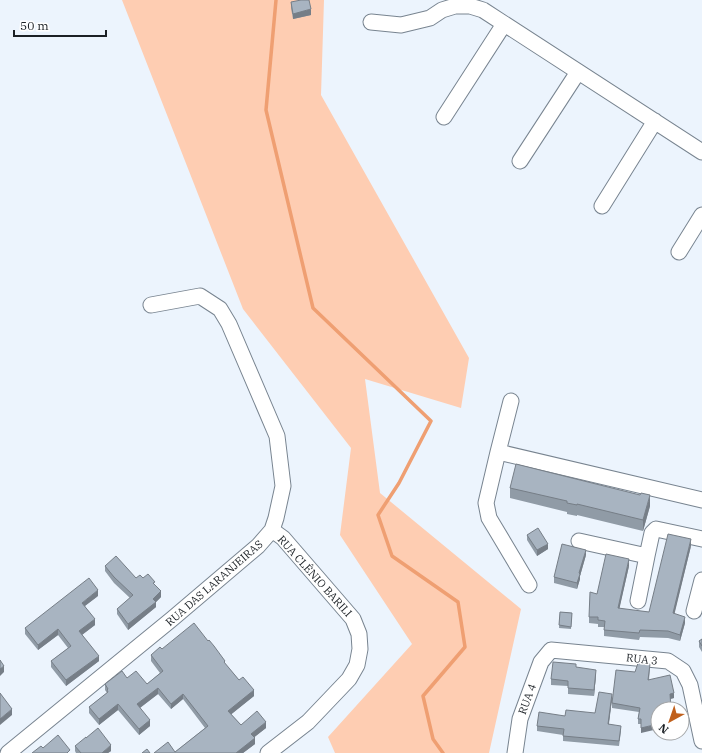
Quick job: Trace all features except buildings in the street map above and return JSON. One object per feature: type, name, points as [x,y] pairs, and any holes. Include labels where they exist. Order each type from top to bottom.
[{"type":"street","points":[[371,22],[401,25],[430,18],[442,10],[455,6],[470,6],[483,10],[702,152]]},
{"type":"street","points":[[444,117],[504,24]]},
{"type":"street","points":[[520,161],[578,72]]},
{"type":"street","points":[[602,206],[655,122]]},
{"type":"street","points":[[679,252],[702,215]]},
{"type":"street","name":"RUA DAS LARANJEIRAS","points":[[8,753],[172,620],[258,546],[272,530],[276,518],[283,486],[277,436],[229,324],[220,309],[200,296],[151,305]]},
{"type":"street","points":[[511,401],[486,503],[489,518],[529,585]]},
{"type":"street","points":[[498,452],[702,500]]},
{"type":"street","points":[[638,601],[652,533],[656,529],[702,539]]},
{"type":"street","name":"RUA CLÊNIO BARILI","points":[[268,753],[308,722],[349,679],[357,665],[360,649],[359,634],[353,619],[283,538],[272,530]]},
{"type":"street","points":[[579,541],[647,556]]},
{"type":"street","points":[[694,611],[702,580]]},
{"type":"street","name":"RUA 3","points":[[551,650],[668,661],[683,671],[690,685],[702,740]]},
{"type":"street","name":"RUA 4","points":[[515,753],[520,719],[541,662],[551,650]]},
{"type":"shaded area","points":[[122,0],[324,0],[321,95],[469,358],[461,408],[365,379],[380,493],[521,609],[489,753],[335,753],[328,737],[412,644],[340,535],[351,448],[243,309]]},
{"type":"waterway","points":[[276,0],[266,110],[313,308],[431,421],[399,483],[378,515],[392,556],[458,602],[465,647],[423,696],[433,739],[443,753]]}]
